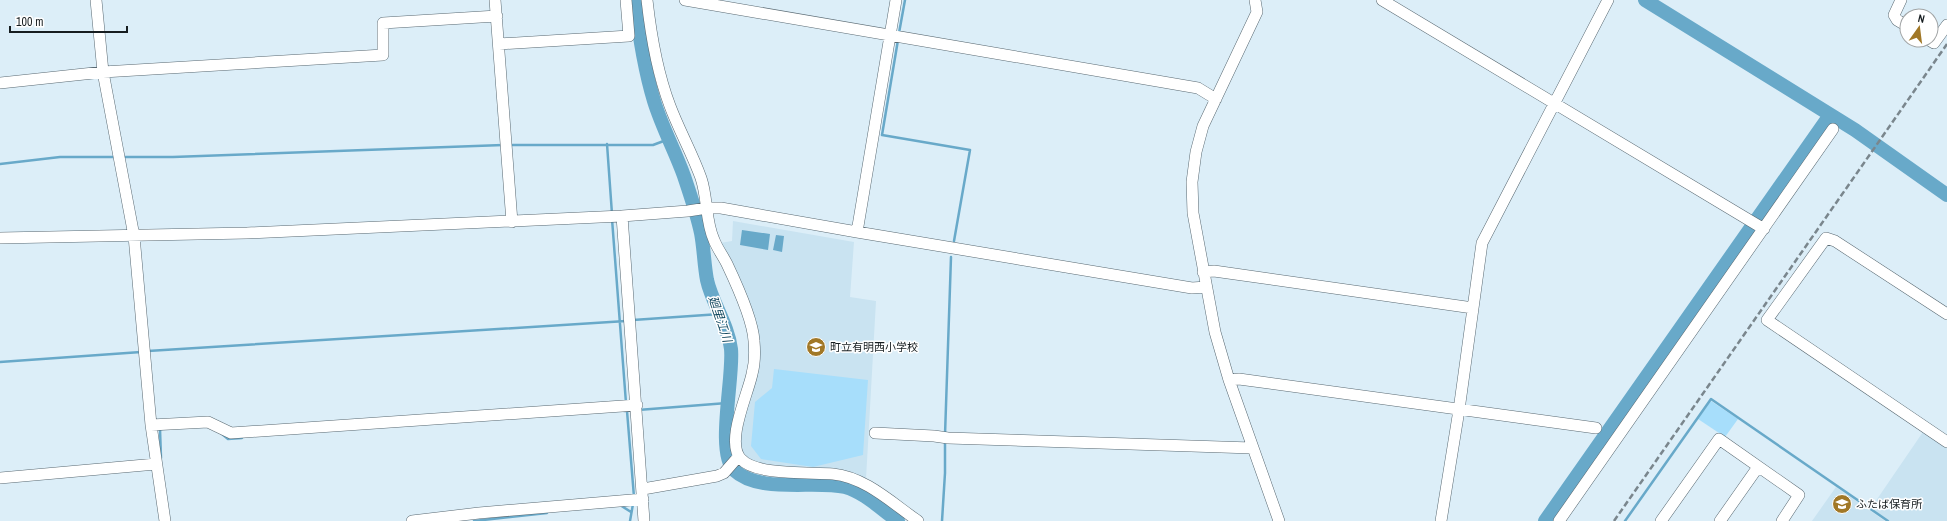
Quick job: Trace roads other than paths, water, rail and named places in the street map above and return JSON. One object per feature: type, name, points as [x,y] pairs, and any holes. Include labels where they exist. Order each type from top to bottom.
[{"type":"street","points":[[96,0],[103,72],[134,236],[151,425],[156,468],[165,521]]},
{"type":"street","points":[[496,0],[512,222]]},
{"type":"street","points":[[499,44],[629,36],[626,0]]},
{"type":"street","points":[[647,0],[654,46],[664,90],[701,178],[706,198],[706,216],[714,240],[727,264],[747,314],[754,337],[755,356],[752,374],[736,431],[738,457],[744,462],[762,469],[799,474],[831,474],[856,479],[918,521]]},
{"type":"street","points":[[685,0],[1198,88],[1216,99]]},
{"type":"street","points":[[857,232],[896,37],[896,0]]},
{"type":"street","points":[[1256,0],[1257,12],[1204,126],[1196,152],[1192,182],[1194,213],[1215,332],[1229,380],[1252,448],[1279,521]]},
{"type":"street","points":[[1382,0],[1764,228]]},
{"type":"street","points":[[1441,521],[1459,410],[1482,243],[1608,0]]},
{"type":"street","points":[[1899,22],[1896,20],[1894,14],[1901,0]]},
{"type":"street","points":[[0,83],[103,72],[383,55],[383,23],[497,16]]},
{"type":"street","points":[[1939,36],[1947,25]]},
{"type":"street","points":[[1559,521],[1833,129]]},
{"type":"street","points":[[0,238],[134,236],[512,222],[615,217],[688,211],[705,208],[721,208],[1184,286],[1206,287]]},
{"type":"street","points":[[615,217],[630,320],[638,497],[644,521]]},
{"type":"street","points":[[1947,314],[1835,241],[1826,238],[1767,320],[1947,442]]},
{"type":"street","points":[[1204,272],[1214,271],[1473,308]]},
{"type":"street","points":[[1229,380],[1239,379],[1596,428]]},
{"type":"street","points":[[151,425],[208,422],[231,433],[633,407]]},
{"type":"street","points":[[875,433],[934,436],[945,438],[1252,448]]},
{"type":"street","points":[[1661,521],[1719,439],[1799,495],[1782,521]]},
{"type":"street","points":[[412,521],[638,497],[717,476],[724,472],[738,457]]},
{"type":"street","points":[[1720,521],[1758,466]]},
{"type":"street","points":[[0,478],[156,468]]},
{"type":"waterway","name":"廻里江川","points":[[635,0],[642,51],[650,89],[657,111],[684,176],[698,219],[709,289],[727,331],[731,349],[726,431],[726,447],[729,461],[734,470],[745,477],[758,482],[787,485],[832,485],[852,489],[866,497],[898,521]]},
{"type":"waterway","points":[[899,33],[905,0]]},
{"type":"waterway","points":[[1645,0],[1855,130],[1947,195]]},
{"type":"waterway","points":[[898,40],[882,135],[970,150],[954,241]]},
{"type":"waterway","points":[[1545,521],[1830,115]]},
{"type":"waterway","points":[[510,145],[653,145],[669,139]]},
{"type":"waterway","points":[[607,144],[612,214]]},
{"type":"waterway","points":[[122,157],[173,157],[503,145]]},
{"type":"waterway","points":[[0,164],[60,157],[115,157]]},
{"type":"waterway","points":[[612,219],[626,403]]},
{"type":"waterway","points":[[945,435],[951,257]]},
{"type":"waterway","points":[[633,320],[720,314]]},
{"type":"waterway","points":[[148,351],[626,321]]},
{"type":"waterway","points":[[0,362],[141,352]]},
{"type":"waterway","points":[[1625,521],[1711,399],[1888,521]]},
{"type":"waterway","points":[[638,410],[727,403]]},
{"type":"waterway","points":[[624,411],[627,411],[634,497]]},
{"type":"waterway","points":[[161,458],[160,429],[162,429]]},
{"type":"waterway","points":[[222,434],[228,439],[242,438]]},
{"type":"waterway","points":[[942,521],[945,473],[945,440]]},
{"type":"waterway","points":[[630,521],[633,504]]},
{"type":"waterway","points":[[620,505],[631,512]]},
{"type":"waterway","points":[[474,521],[547,513]]},
{"type":"railway","points":[[1614,521],[1947,44]]},
{"type":"place","name":"町立有明西小学校","points":[[816,347]]},
{"type":"place","name":"ふたば保育所","points":[[1842,504]]}]
